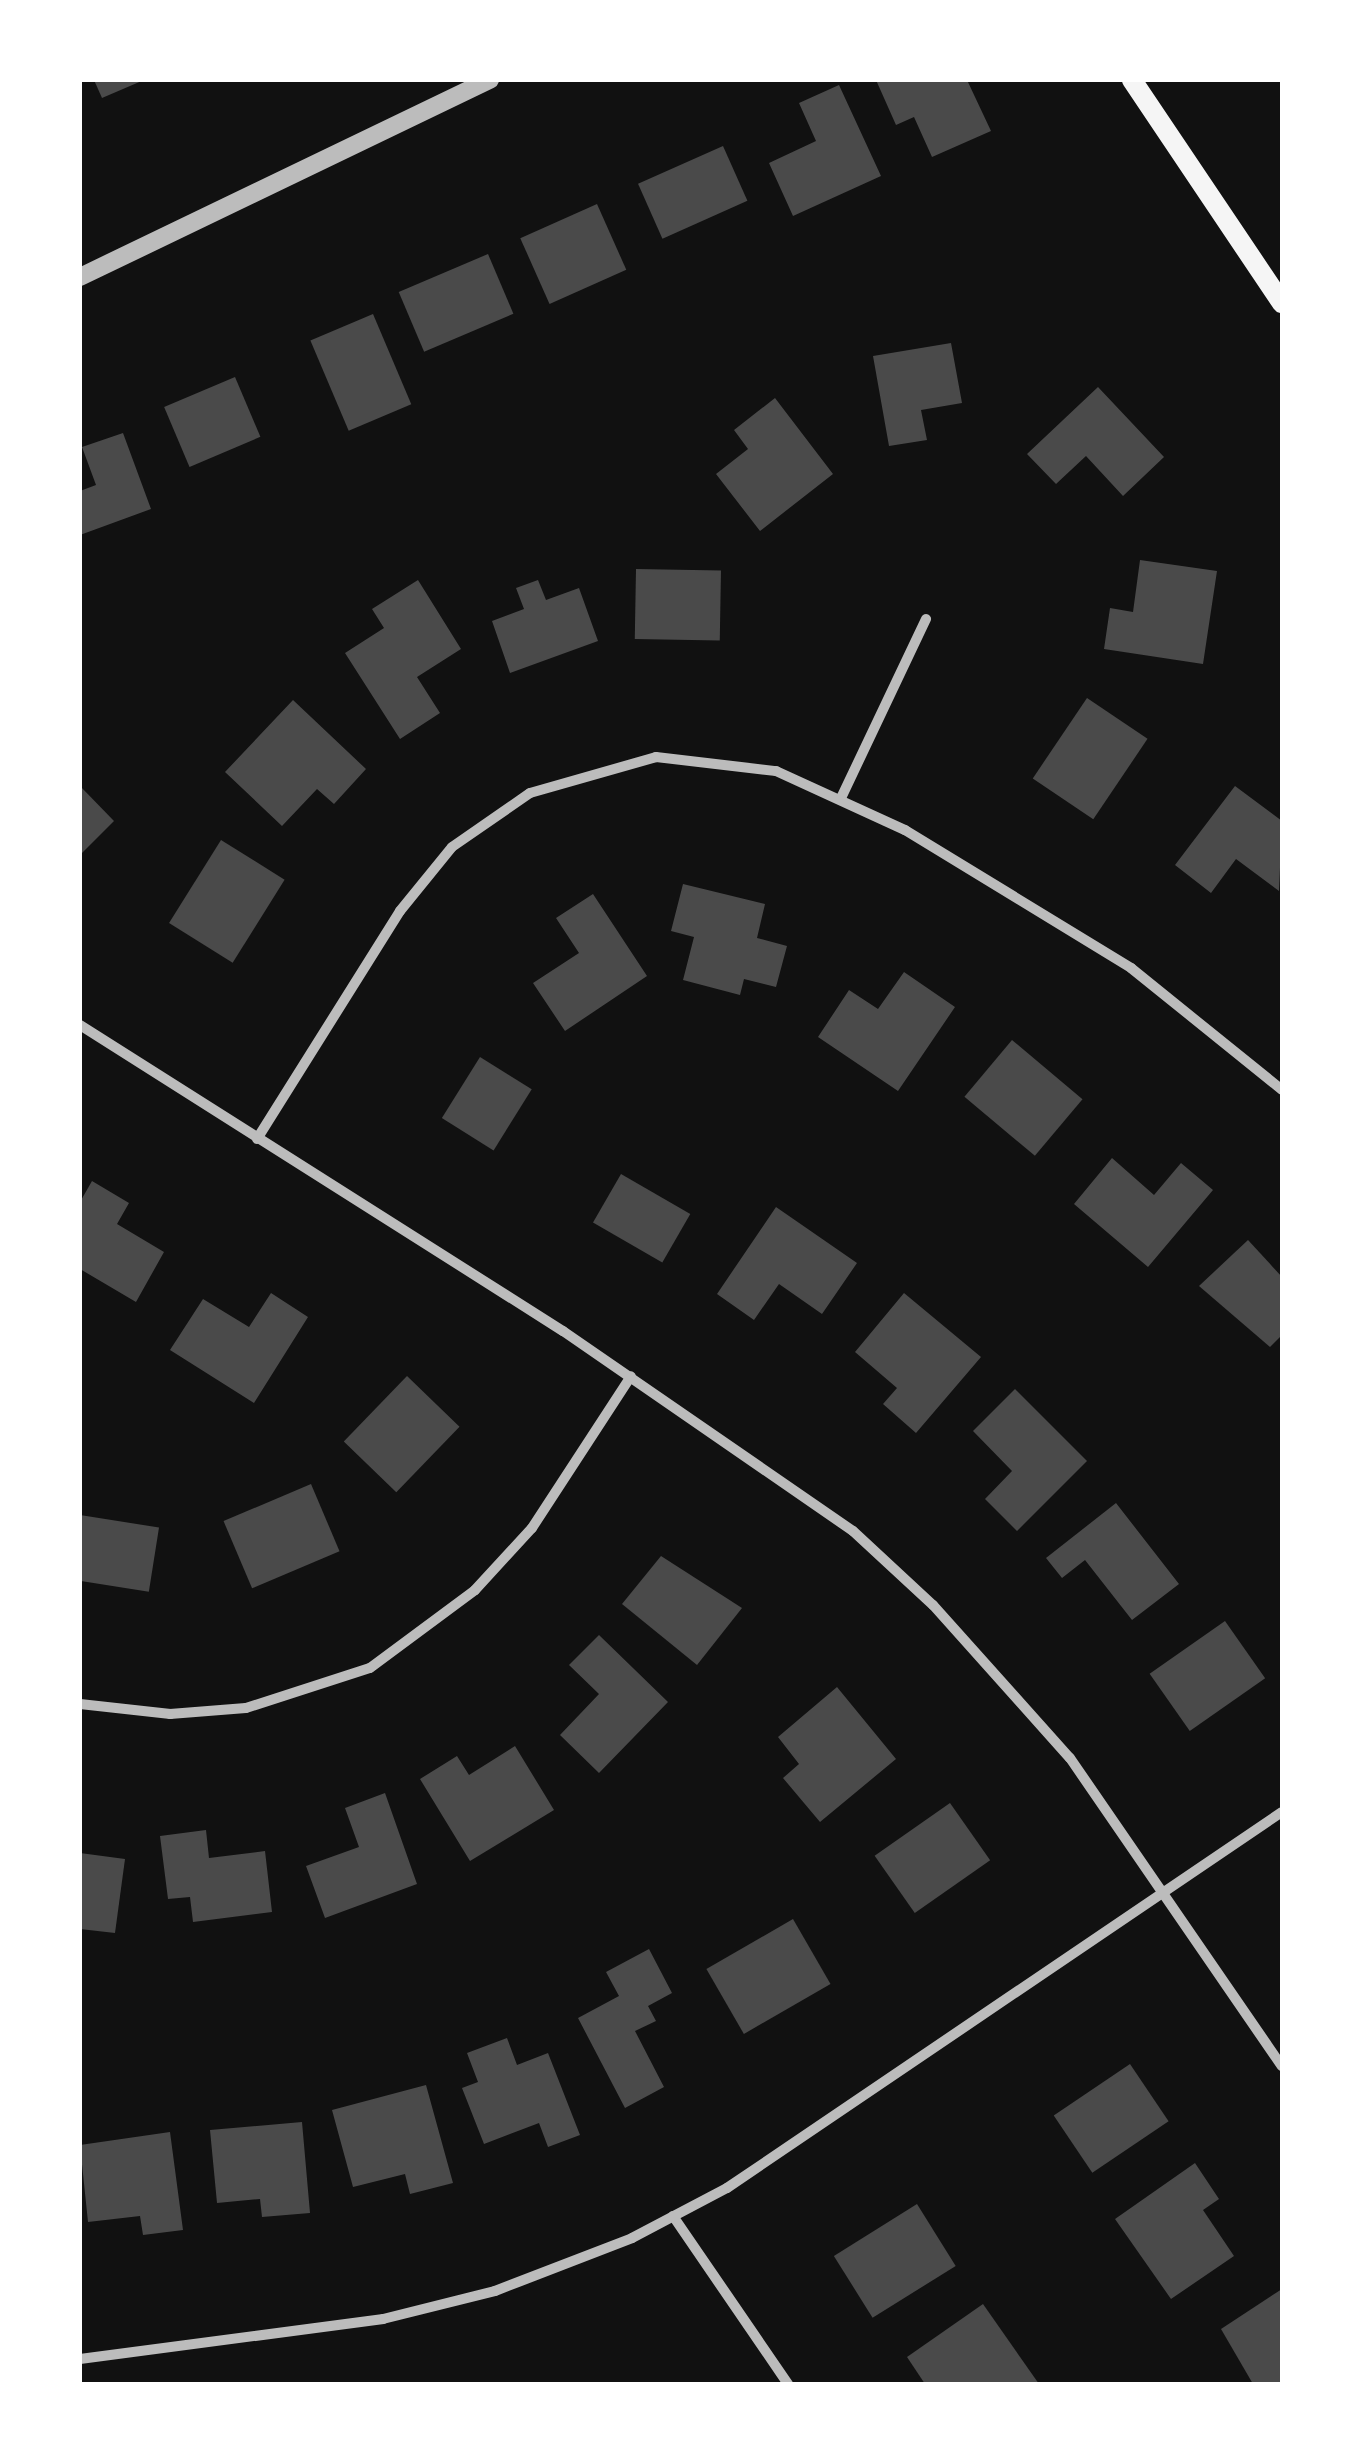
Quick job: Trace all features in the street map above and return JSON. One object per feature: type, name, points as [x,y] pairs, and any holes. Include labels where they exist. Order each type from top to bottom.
[{"type":"main road","points":[[1132,80],[1282,303]]},
{"type":"street","points":[[80,277],[490,80]]},
{"type":"street","points":[[842,796],[926,619]]},
{"type":"street","points":[[257,1139],[434,867],[530,793],[656,756],[719,758],[842,796],[1131,968],[1282,1090]]},
{"type":"street","points":[[80,1025],[631,1376],[802,1491],[933,1605],[1070,1758],[1282,2066]]},
{"type":"street","points":[[80,1704],[170,1714],[246,1708],[370,1668],[476,1590],[532,1528],[631,1376]]},
{"type":"street","points":[[80,2359],[383,2319],[495,2291],[674,2216],[1282,1812]]},
{"type":"street","points":[[674,2216],[788,2384]]},
{"type":"building","points":[[94,80],[144,80],[102,98]]},
{"type":"building","points":[[876,80],[967,80],[991,131],[932,157],[914,117],[896,125]]},
{"type":"building","points":[[839,85],[881,176],[793,216],[769,163],[816,141],[799,103]]},
{"type":"building","points":[[723,146],[747,201],[662,239],[638,184]]},
{"type":"building","points":[[597,204],[626,270],[550,304],[520,238]]},
{"type":"building","points":[[488,254],[513,314],[424,352],[399,292]]},
{"type":"building","points":[[373,314],[411,404],[349,431],[310,341]]},
{"type":"building","points":[[951,343],[962,403],[921,410],[927,440],[889,446],[873,356]]},
{"type":"building","points":[[235,377],[260,437],[190,467],[164,407]]},
{"type":"building","points":[[1098,387],[1164,457],[1123,496],[1086,456],[1056,484],[1027,454]]},
{"type":"building","points":[[775,398],[833,474],[760,531],[716,474],[748,449],[734,430]]},
{"type":"building","points":[[123,433],[151,509],[80,535],[80,491],[96,485],[82,447]]},
{"type":"building","points":[[1140,560],[1217,571],[1203,664],[1104,649],[1110,608],[1133,612]]},
{"type":"building","points":[[636,569],[721,570],[720,640],[635,639]]},
{"type":"building","points":[[418,580],[461,649],[417,677],[440,713],[400,739],[345,653],[384,628],[372,609]]},
{"type":"building","points":[[538,580],[546,600],[579,588],[598,641],[510,673],[492,621],[524,609],[516,588]]},
{"type":"building","points":[[1087,698],[1148,739],[1093,819],[1033,778]]},
{"type":"building","points":[[293,700],[366,769],[334,804],[317,789],[282,826],[225,772]]},
{"type":"building","points":[[80,786],[114,821],[80,855]]},
{"type":"building","points":[[1235,786],[1282,821],[1279,891],[1236,859],[1211,893],[1175,865]]},
{"type":"building","points":[[221,840],[285,880],[233,963],[169,923]]},
{"type":"building","points":[[683,884],[765,904],[757,938],[787,946],[776,987],[744,979],[740,995],[683,980],[694,937],[671,931]]},
{"type":"building","points":[[593,894],[647,976],[565,1031],[533,983],[579,953],[556,918]]},
{"type":"building","points":[[904,972],[955,1007],[898,1091],[818,1037],[849,990],[878,1009]]},
{"type":"building","points":[[1012,1040],[1082,1099],[1035,1156],[964,1097]]},
{"type":"building","points":[[480,1057],[532,1089],[494,1150],[442,1118]]},
{"type":"building","points":[[1112,1158],[1154,1195],[1181,1163],[1213,1190],[1148,1267],[1074,1204]]},
{"type":"building","points":[[621,1174],[690,1214],[662,1262],[593,1222]]},
{"type":"building","points":[[92,1181],[129,1203],[117,1224],[164,1252],[136,1302],[80,1269],[80,1202]]},
{"type":"building","points":[[776,1207],[857,1263],[822,1314],[779,1284],[754,1320],[717,1294]]},
{"type":"building","points":[[1248,1240],[1282,1277],[1282,1335],[1270,1347],[1199,1286]]},
{"type":"building","points":[[271,1293],[308,1317],[254,1403],[170,1350],[203,1299],[249,1327]]},
{"type":"building","points":[[904,1293],[981,1357],[916,1433],[883,1404],[897,1388],[855,1352]]},
{"type":"building","points":[[407,1376],[460,1427],[396,1492],[344,1441]]},
{"type":"building","points":[[1015,1389],[1087,1461],[1017,1531],[985,1499],[1012,1471],[973,1431]]},
{"type":"building","points":[[311,1484],[340,1551],[252,1588],[224,1521]]},
{"type":"building","points":[[1116,1503],[1179,1584],[1132,1620],[1085,1560],[1062,1578],[1046,1558]]},
{"type":"building","points":[[80,1515],[159,1528],[149,1592],[80,1581]]},
{"type":"building","points":[[661,1556],[742,1608],[697,1665],[622,1604]]},
{"type":"building","points":[[1225,1621],[1265,1678],[1190,1731],[1150,1674]]},
{"type":"building","points":[[599,1635],[668,1702],[599,1773],[560,1735],[599,1694],[569,1665]]},
{"type":"building","points":[[837,1687],[896,1759],[820,1822],[783,1778],[799,1764],[778,1737]]},
{"type":"building","points":[[515,1746],[554,1810],[470,1861],[420,1779],[457,1756],[469,1775]]},
{"type":"building","points":[[385,1793],[417,1884],[325,1918],[306,1866],[359,1847],[345,1808]]},
{"type":"building","points":[[950,1803],[990,1860],[915,1913],[875,1856]]},
{"type":"building","points":[[206,1830],[209,1858],[265,1851],[272,1912],[193,1922],[190,1897],[168,1899],[160,1836]]},
{"type":"building","points":[[80,1853],[125,1859],[115,1933],[80,1929]]},
{"type":"building","points":[[793,1919],[830,1984],[744,2034],[706,1969]]},
{"type":"building","points":[[649,1949],[672,1993],[648,2006],[656,2021],[635,2031],[664,2087],[625,2108],[578,2018],[619,1996],[606,1972]]},
{"type":"building","points":[[507,2038],[517,2065],[548,2053],[580,2135],[548,2147],[539,2123],[484,2144],[462,2088],[478,2082],[467,2053]]},
{"type":"building","points":[[1130,2064],[1169,2121],[1092,2173],[1054,2115]]},
{"type":"building","points":[[426,2085],[453,2183],[410,2194],[405,2174],[353,2187],[332,2110]]},
{"type":"building","points":[[302,2122],[310,2213],[262,2217],[260,2199],[217,2203],[210,2130]]},
{"type":"building","points":[[170,2132],[183,2230],[143,2235],[140,2216],[88,2222],[80,2145]]},
{"type":"building","points":[[1195,2163],[1219,2199],[1203,2210],[1234,2256],[1171,2299],[1115,2219]]},
{"type":"building","points":[[917,2204],[956,2266],[873,2318],[834,2256]]},
{"type":"building","points":[[1282,2289],[1282,2384],[1253,2384],[1221,2329]]},
{"type":"building","points":[[983,2304],[1039,2384],[925,2384],[907,2357]]}]
